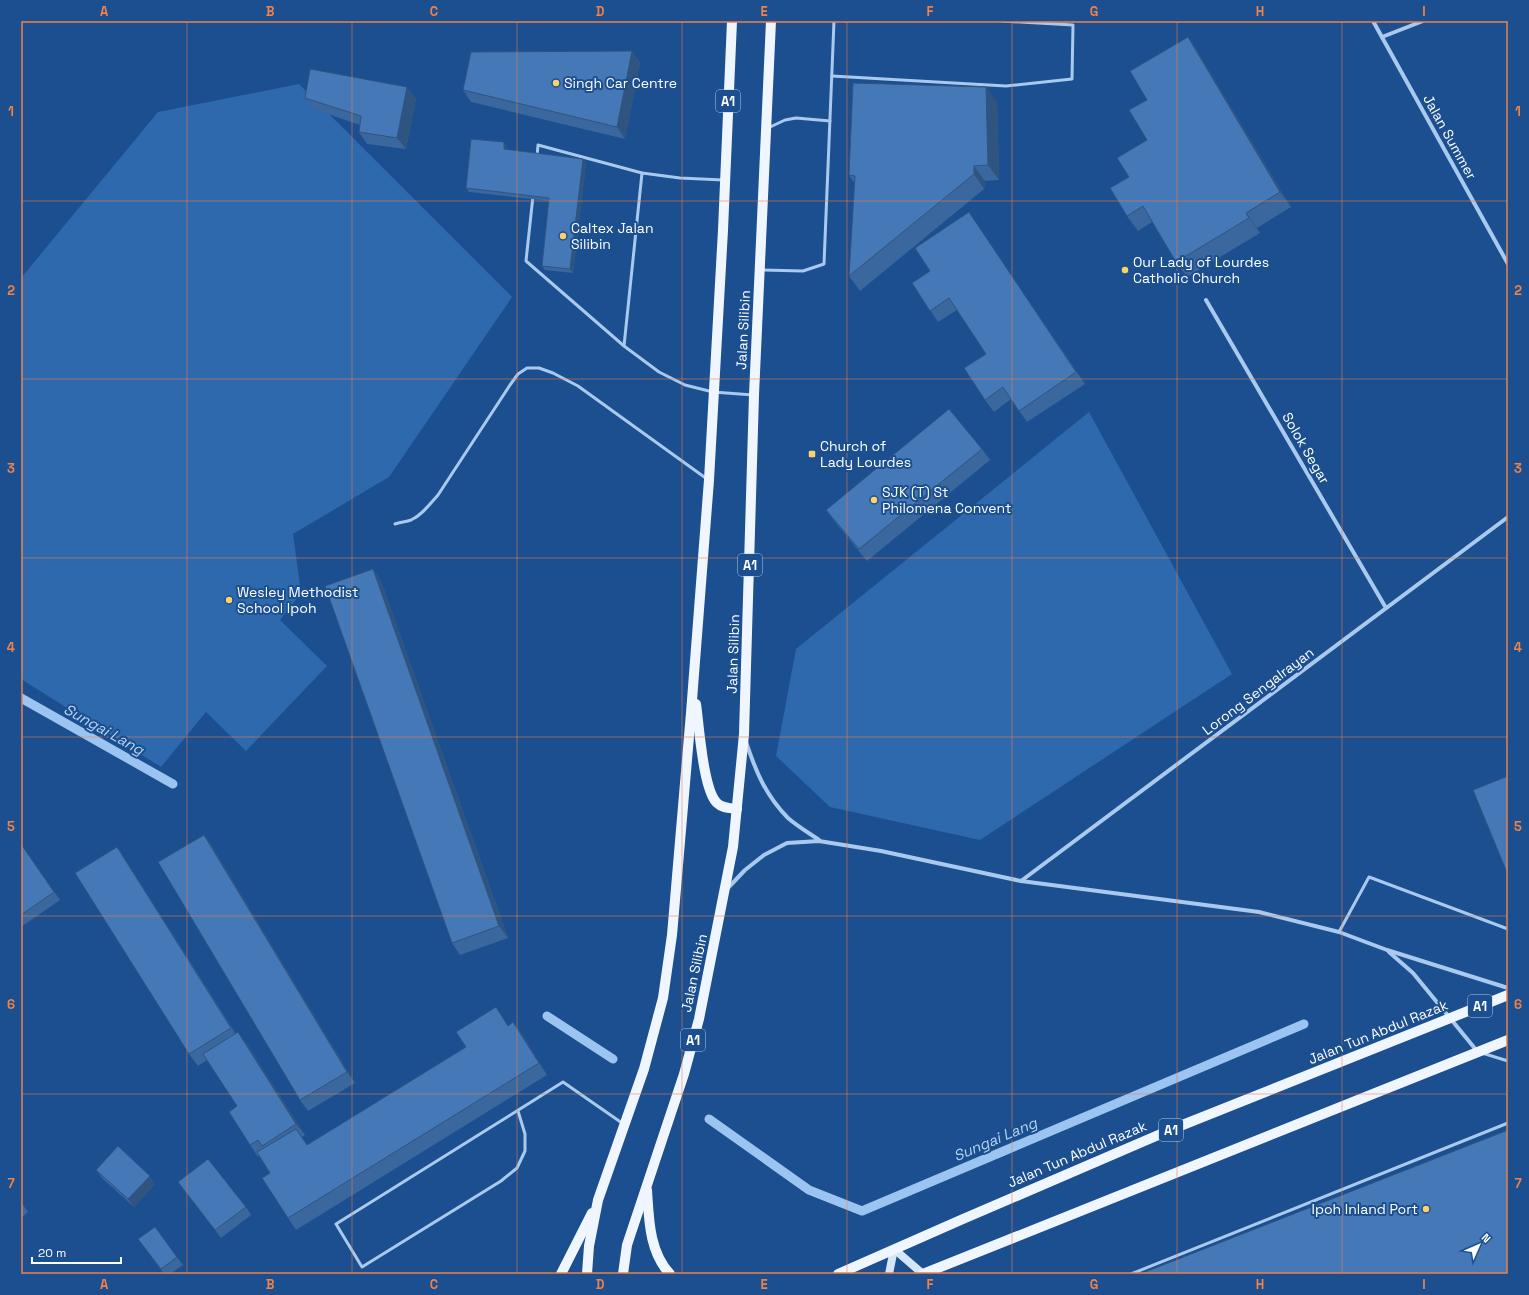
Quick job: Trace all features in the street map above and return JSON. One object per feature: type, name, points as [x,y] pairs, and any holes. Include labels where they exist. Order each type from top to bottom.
[{"type":"main road","name":"Jalan Silibin","points":[[587,1274],[598,1200],[644,1069],[662,998],[672,935],[694,683],[709,480],[732,21]]},
{"type":"main road","name":"Jalan Silibin","points":[[623,1274],[627,1245],[684,1074],[699,1019],[724,892],[737,809],[744,734],[754,395],[771,21]]},
{"type":"main road","points":[[694,683],[706,775],[710,791],[715,802],[722,807],[737,809]]},
{"type":"main road","name":"Jalan Tun Abdul Razak","points":[[838,1274],[1170,1130],[1508,995]]},
{"type":"main road","points":[[923,1274],[1508,1040]]},
{"type":"main road","points":[[647,1184],[649,1219],[654,1247],[665,1270],[670,1274]]},
{"type":"main road","points":[[561,1274],[598,1200]]},
{"type":"street","name":"Jalan Summer","points":[[1373,21],[1508,264]]},
{"type":"street","points":[[1382,37],[1423,21]]},
{"type":"street","name":"Solok Segar","points":[[1206,300],[1386,608]]},
{"type":"street","name":"Lorong Sengalrayan","points":[[1021,881],[1508,517]]},
{"type":"street","points":[[744,734],[756,770],[767,793],[789,818],[819,841]]},
{"type":"street","points":[[724,892],[746,870],[764,855],[787,843],[819,841],[881,851],[1021,881],[1258,912],[1339,932],[1387,950],[1508,988]]},
{"type":"street","points":[[1387,950],[1413,972],[1478,1052]]},
{"type":"street","points":[[890,1274],[894,1249]]},
{"type":"street","points":[[894,1249],[923,1274]]},
{"type":"lane","points":[[760,270],[803,271],[824,264],[834,21]]},
{"type":"lane","points":[[832,76],[1006,86],[1072,79],[1073,25],[1002,21]]},
{"type":"lane","points":[[766,129],[785,120],[796,118],[830,121]]},
{"type":"lane","points":[[536,161],[538,145],[642,172],[680,178],[725,180]]},
{"type":"lane","points":[[624,346],[642,172]]},
{"type":"lane","points":[[533,191],[526,261],[624,346],[659,372],[685,384],[713,392],[754,395]]},
{"type":"lane","points":[[395,524],[411,520],[429,505],[510,385],[518,374],[527,368],[539,368],[578,386],[709,480]]},
{"type":"lane","points":[[1339,932],[1370,877],[1508,929]]},
{"type":"lane","points":[[1478,1052],[1508,1061]]},
{"type":"lane","points":[[518,1111],[525,1134],[525,1151],[517,1168],[501,1181],[362,1267],[336,1224],[563,1082],[624,1124]]},
{"type":"lane","points":[[1131,1274],[1508,1123]]},
{"type":"shaded area","points":[[299,84],[512,297],[389,477],[293,534],[301,593],[280,620],[327,666],[246,751],[206,712],[161,767],[21,679],[21,278],[158,112]]},
{"type":"shaded area","points":[[1089,412],[1232,674],[980,840],[830,807],[776,756],[796,649]]},
{"type":"building","points":[[1188,37],[1280,192],[1246,213],[1249,218],[1176,262],[1143,206],[1127,216],[1110,188],[1129,177],[1117,158],[1147,140],[1129,110],[1147,100],[1130,71]]},
{"type":"building","name":"Singh Car Centre","points":[[632,51],[617,127],[463,90],[471,52]]},
{"type":"building","points":[[310,69],[407,87],[397,138],[359,132],[361,116],[305,98]]},
{"type":"building","points":[[853,83],[986,87],[988,165],[974,166],[974,174],[849,276],[855,176],[849,175]]},
{"type":"building","name":"Caltex Jalan Silibin","points":[[471,139],[504,142],[504,149],[583,159],[570,269],[542,266],[549,198],[466,188]]},
{"type":"building","points":[[969,212],[1076,372],[1019,411],[1003,387],[985,400],[964,368],[986,354],[949,298],[930,311],[912,283],[930,271],[915,248]]},
{"type":"building","points":[[949,409],[982,449],[859,549],[826,510]]},
{"type":"building","points":[[373,569],[499,926],[452,943],[325,586]]},
{"type":"building","points":[[1508,776],[1508,875],[1473,790]]},
{"type":"building","points":[[204,835],[347,1072],[300,1100],[158,862]]},
{"type":"building","points":[[21,844],[54,892],[21,915]]},
{"type":"building","points":[[117,847],[231,1028],[189,1054],[75,873]]},
{"type":"building","points":[[496,1007],[508,1026],[513,1022],[539,1063],[288,1218],[262,1178],[270,1173],[257,1152],[296,1129],[307,1145],[466,1047],[456,1032]]},
{"type":"building","points":[[238,1032],[296,1124],[262,1146],[258,1140],[250,1145],[229,1112],[237,1106],[203,1054]]},
{"type":"building","name":"Ipoh Inland Port","points":[[1508,1130],[1508,1274],[1140,1274]]},
{"type":"building","points":[[118,1146],[150,1176],[128,1199],[96,1170]]},
{"type":"building","points":[[208,1159],[246,1207],[215,1230],[178,1182]]},
{"type":"building","points":[[155,1227],[177,1257],[161,1269],[138,1239]]},
{"type":"waterway","name":"Sungai Lang","points":[[21,698],[173,784]]},
{"type":"waterway","name":"Sungai Lang","points":[[547,1016],[613,1059]]},
{"type":"waterway","name":"Sungai Lang","points":[[709,1119],[809,1190],[862,1211],[1304,1024]]},
{"type":"place","name":"Singh Car Centre","points":[[556,83]]},
{"type":"place","name":"Caltex Jalan Silibin","points":[[563,236]]},
{"type":"place","name":"Our Lady of Lourdes Catholic Church","points":[[1125,270]]},
{"type":"place","name":"Church of Lady Lourdes","points":[[812,454]]},
{"type":"place","name":"SJK (T) St Philomena Convent","points":[[874,500]]},
{"type":"place","name":"Wesley Methodist School Ipoh","points":[[229,600]]},
{"type":"place","name":"Ipoh Inland Port","points":[[1426,1209]]}]
